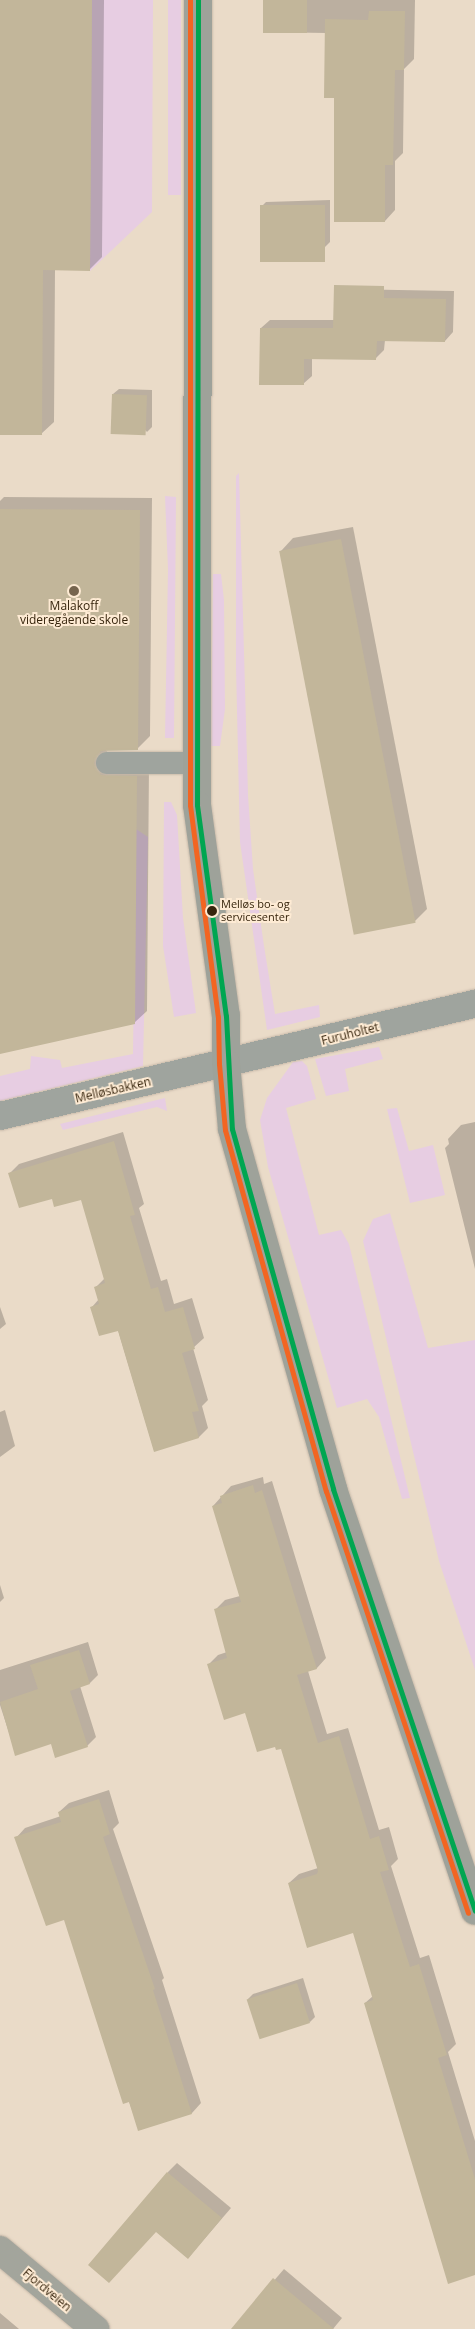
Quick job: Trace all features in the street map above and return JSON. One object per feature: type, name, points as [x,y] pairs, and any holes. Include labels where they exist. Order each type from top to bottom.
[{"type":"main road","name":"Fjordveien","points":[[0,2250],[95,2329]]},
{"type":"street","points":[[198,0],[197,805],[226,1016],[226,1063],[232,1129],[333,1489],[475,1911]]},
{"type":"street","name":"Furuholtet","points":[[226,1063],[475,1004]]},
{"type":"street","name":"Melløsbakken","points":[[0,1116],[226,1063]]},
{"type":"lane","points":[[107,763],[197,763]]},
{"type":"shaded area","points":[[92,0],[153,0],[152,212],[90,271]]},
{"type":"shaded area","points":[[168,0],[181,0],[181,195],[168,195]]},
{"type":"shaded area","points":[[239,473],[248,795],[253,869],[264,946],[275,1014],[319,1005],[320,1017],[267,1030],[240,842],[236,667],[236,476]]},
{"type":"shaded area","points":[[165,496],[176,497],[174,738],[165,738],[168,569]]},
{"type":"shaded area","points":[[213,574],[221,574],[224,600],[225,709],[220,746],[211,746]]},
{"type":"shaded area","points":[[164,802],[171,802],[177,815],[183,918],[196,1013],[174,1017],[163,946]]},
{"type":"shaded area","points":[[136,829],[148,837],[143,1066],[0,1101],[0,1076],[30,1069],[31,1056],[60,1060],[62,1068],[133,1054]]},
{"type":"shaded area","points":[[379,1047],[383,1059],[345,1069],[349,1091],[326,1096],[315,1059]]},
{"type":"shaded area","points":[[302,1061],[307,1066],[316,1099],[286,1108],[319,1235],[341,1230],[349,1244],[410,1498],[402,1499],[379,1417],[367,1399],[337,1408],[268,1167],[260,1120],[267,1098],[293,1062]]},
{"type":"shaded area","points":[[165,1098],[167,1111],[157,1107],[63,1130],[60,1124]]},
{"type":"shaded area","points":[[397,1108],[409,1151],[433,1145],[445,1195],[410,1203],[387,1109]]},
{"type":"shaded area","points":[[390,1213],[428,1348],[475,1340],[475,1670],[439,1561],[363,1241],[373,1219]]},
{"type":"building","points":[[0,0],[92,0],[90,271],[43,270],[42,435],[0,435]]},
{"type":"building","points":[[263,0],[307,0],[307,33],[263,33]]},
{"type":"building","points":[[369,11],[405,11],[404,70],[395,70],[393,165],[385,165],[385,222],[334,222],[334,98],[324,98],[325,19],[368,20]]},
{"type":"building","points":[[260,205],[325,205],[325,262],[260,262]]},
{"type":"building","points":[[334,285],[384,286],[384,298],[446,299],[445,342],[377,341],[376,360],[304,359],[304,385],[259,385],[260,328],[333,328]]},
{"type":"building","points":[[112,394],[147,395],[146,435],[111,434]]},
{"type":"building","points":[[0,509],[140,510],[138,750],[101,751],[94,763],[101,775],[137,776],[135,1024],[0,1054]]},
{"type":"building","points":[[341,539],[416,923],[354,935],[279,551]]},
{"type":"building","points":[[114,1141],[135,1215],[130,1216],[151,1289],[158,1287],[165,1312],[183,1307],[195,1349],[182,1353],[199,1411],[192,1412],[199,1438],[154,1452],[118,1331],[99,1336],[90,1307],[99,1304],[94,1287],[105,1283],[81,1200],[54,1207],[52,1199],[19,1208],[8,1173]]},
{"type":"building","points":[[253,1485],[255,1493],[262,1490],[317,1669],[297,1675],[318,1743],[339,1736],[370,1839],[379,1836],[389,1870],[380,1872],[410,1967],[419,1964],[447,2055],[438,2058],[475,2179],[475,2275],[448,2284],[364,2003],[373,2000],[353,1933],[307,1948],[288,1883],[317,1874],[318,1871],[281,1749],[276,1750],[275,1747],[257,1752],[245,1713],[224,1720],[207,1664],[227,1658],[214,1609],[241,1602],[212,1506],[222,1503],[220,1496]]},
{"type":"building","points":[[79,1650],[90,1684],[70,1691],[88,1747],[55,1758],[51,1744],[15,1756],[0,1702],[38,1689],[30,1665]]},
{"type":"building","points":[[99,1799],[110,1834],[103,1837],[155,1989],[153,1990],[192,2114],[138,2131],[129,2102],[123,2104],[64,1920],[46,1926],[14,1837],[61,1822],[58,1812]]},
{"type":"building","points":[[297,1983],[310,2023],[260,2039],[247,1999]]},
{"type":"building","points":[[167,2172],[222,2218],[188,2259],[156,2232],[109,2283],[88,2265]]},
{"type":"building","points":[[273,2278],[334,2329],[231,2329]]},
{"type":"transit line","points":[[190,0],[190,805],[218,1017],[219,1064],[225,1130],[326,1491],[468,1913]]},
{"type":"transit line","points":[[198,0],[197,805],[226,1016],[232,1129],[333,1489],[475,1911]]},
{"type":"place","name":"Malakoff videregående skole","points":[[74,591]]},
{"type":"place","name":"Melløs bo- og servicesenter","points":[[212,911]]}]
